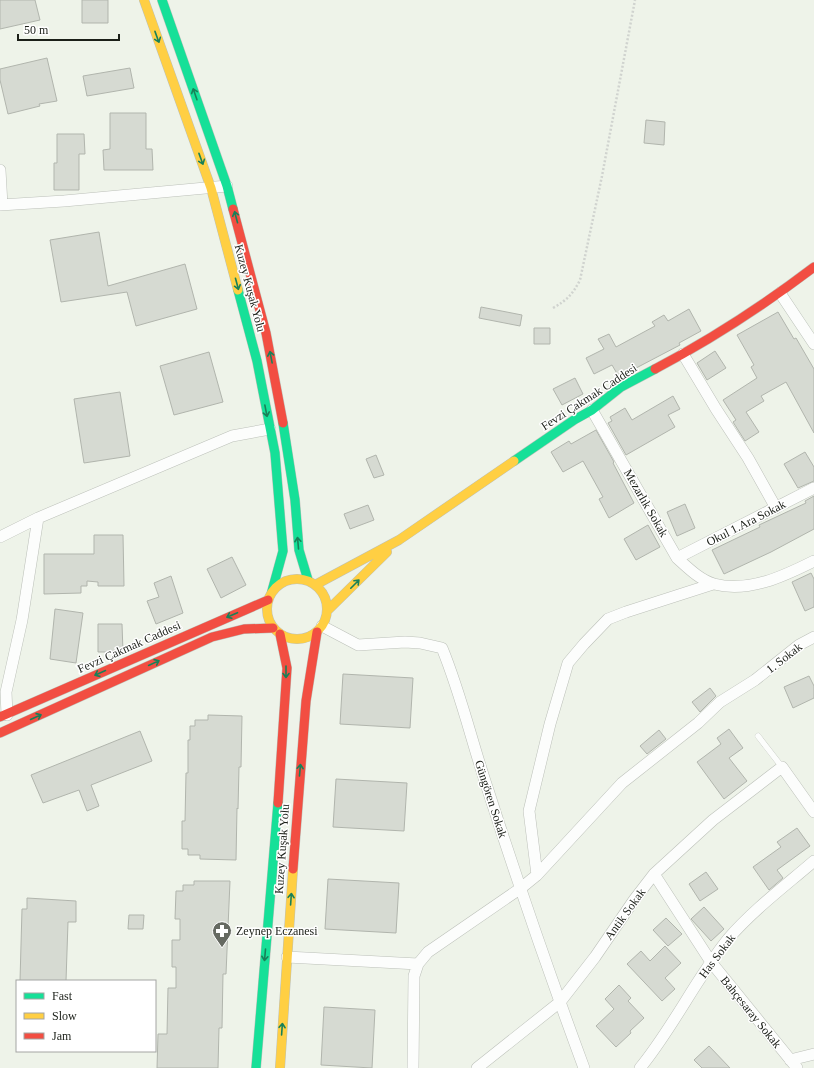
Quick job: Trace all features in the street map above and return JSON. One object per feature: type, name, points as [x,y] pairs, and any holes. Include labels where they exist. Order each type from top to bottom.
[{"type":"main road","name":"Kuzey Kuşak Yolu","points":[[144,0],[211,188],[257,361],[275,453],[283,551],[270,596]]},
{"type":"main road","name":"Kuzey Kuşak Yolu","points":[[162,0],[228,186],[266,333],[288,450],[295,500],[299,550],[311,582]]},
{"type":"main road","name":"Fevzi Çakmak Caddesi","points":[[399,540],[574,420],[592,410],[621,387],[683,354],[780,293],[814,266]]},
{"type":"main road","points":[[311,582],[399,540]]},
{"type":"main road","points":[[327,611],[324,596],[311,582],[298,579],[288,580],[279,584],[270,596],[266,610],[268,620],[277,631],[292,639],[305,638],[320,629],[327,611],[399,540]]},
{"type":"main road","name":"Fevzi Çakmak Caddesi","points":[[3,716],[270,596]]},
{"type":"main road","points":[[0,733],[207,639],[244,629],[277,631]]},
{"type":"main road","name":"Kuzey Kuşak Yolu","points":[[280,1068],[297,806],[306,701],[320,629]]},
{"type":"main road","name":"Kuzey Kuşak Yolu","points":[[256,1068],[287,668],[277,631]]},
{"type":"street","points":[[0,170],[1,205],[72,201],[228,186]]},
{"type":"street","points":[[780,293],[814,344]]},
{"type":"street","points":[[683,354],[748,458],[776,508]]},
{"type":"street","name":"Mezarlık Sokak","points":[[592,410],[677,558],[693,573],[713,584]]},
{"type":"street","points":[[0,537],[38,518],[232,436],[270,429]]},
{"type":"street","name":"Okul 1.Ara Sokak","points":[[677,558],[814,488]]},
{"type":"street","points":[[3,716],[6,692],[22,620],[38,518]]},
{"type":"street","points":[[537,875],[529,811],[550,724],[568,663],[584,644],[608,619],[626,612],[713,584],[747,586],[774,578],[814,561]]},
{"type":"street","name":"Güngören Sokak","points":[[320,629],[358,646],[420,642],[442,648],[451,670],[480,766],[521,888],[584,1068]]},
{"type":"street","name":"1. Sokak","points":[[418,964],[428,952],[521,888],[537,875],[622,783],[698,723],[720,702],[755,680],[799,645],[814,637]]},
{"type":"street","points":[[782,767],[813,810]]},
{"type":"street","name":"Antik Sokak","points":[[477,1068],[560,1002],[595,957],[620,919],[654,874],[713,820],[782,767]]},
{"type":"street","name":"Has Sokak","points":[[640,1068],[728,939],[744,922],[814,861]]},
{"type":"street","name":"Bahçesaray Sokak","points":[[654,874],[711,962],[794,1064]]},
{"type":"street","points":[[287,957],[418,964],[414,976],[412,1068]]},
{"type":"street","points":[[794,1064],[814,1054]]},
{"type":"lane","points":[[758,736],[782,767]]},
{"type":"path","points":[[553,308],[563,302],[574,292],[580,280],[602,176],[635,0]]},
{"type":"building","points":[[0,0],[35,0],[40,20],[0,29]]},
{"type":"building","points":[[82,0],[108,0],[108,23],[82,23]]},
{"type":"building","points":[[47,58],[57,101],[39,104],[40,106],[8,114],[0,80],[0,69]]},
{"type":"building","points":[[130,68],[134,88],[87,96],[83,76]]},
{"type":"building","points":[[110,113],[146,113],[146,149],[152,149],[153,170],[104,170],[103,150],[110,149]]},
{"type":"building","points":[[646,120],[665,122],[664,145],[644,143]]},
{"type":"building","points":[[57,134],[84,134],[85,154],[79,154],[79,190],[54,190],[54,163],[57,163]]},
{"type":"building","points":[[99,232],[108,286],[185,264],[197,309],[136,326],[127,292],[61,302],[50,240]]},
{"type":"building","points":[[481,307],[522,315],[520,326],[479,318]]},
{"type":"building","points":[[689,309],[701,331],[679,343],[680,345],[619,377],[612,365],[594,374],[586,358],[604,349],[598,339],[609,334],[616,347],[655,326],[652,322],[664,315],[668,321]]},
{"type":"building","points":[[778,312],[794,339],[796,338],[814,369],[814,433],[786,382],[761,396],[764,401],[746,412],[759,432],[745,441],[733,422],[736,420],[723,400],[757,378],[751,367],[754,365],[737,335]]},
{"type":"building","points":[[534,328],[550,328],[550,344],[534,344]]},
{"type":"building","points":[[715,351],[726,368],[707,380],[697,363]]},
{"type":"building","points":[[209,352],[223,402],[174,415],[160,366]]},
{"type":"building","points":[[575,378],[583,394],[562,405],[553,389]]},
{"type":"building","points":[[120,392],[130,456],[84,463],[74,399]]},
{"type":"building","points":[[673,396],[680,409],[668,415],[675,427],[626,455],[608,423],[612,421],[610,417],[625,408],[632,420]]},
{"type":"building","points":[[596,430],[634,503],[609,518],[599,499],[603,497],[583,461],[563,472],[551,452],[569,441],[571,444]]},
{"type":"building","points":[[805,452],[814,467],[814,481],[798,488],[784,464]]},
{"type":"building","points":[[376,455],[384,475],[374,478],[366,459]]},
{"type":"building","points":[[814,496],[814,529],[771,552],[724,574],[712,550],[760,527],[759,525],[806,503],[805,501]]},
{"type":"building","points":[[685,504],[695,528],[677,536],[667,512]]},
{"type":"building","points":[[368,505],[374,520],[350,529],[344,514]]},
{"type":"building","points":[[648,525],[660,547],[636,560],[624,539]]},
{"type":"building","points":[[94,535],[123,535],[124,586],[98,586],[98,582],[87,581],[87,586],[81,586],[81,593],[44,594],[44,554],[94,554]]},
{"type":"building","points":[[232,557],[246,585],[221,598],[207,569]]},
{"type":"building","points":[[811,573],[814,579],[814,607],[805,611],[792,582]]},
{"type":"building","points":[[171,576],[183,613],[156,624],[147,601],[159,597],[154,583]]},
{"type":"building","points":[[55,609],[83,613],[76,663],[50,659]]},
{"type":"building","points":[[98,624],[122,624],[123,652],[98,652]]},
{"type":"building","points":[[343,674],[413,678],[410,728],[340,724]]},
{"type":"building","points":[[809,676],[814,686],[814,698],[793,708],[784,687]]},
{"type":"building","points":[[710,688],[716,696],[700,712],[692,702]]},
{"type":"building","points":[[208,715],[242,716],[236,860],[200,859],[200,855],[188,855],[188,849],[182,849],[182,821],[185,821],[186,773],[188,773],[188,740],[190,740],[190,726],[195,726],[195,720],[208,720]]},
{"type":"building","points":[[729,729],[743,748],[729,758],[747,781],[724,799],[697,762],[721,744],[717,738]]},
{"type":"building","points":[[659,730],[666,739],[647,754],[640,746]]},
{"type":"building","points":[[140,731],[152,761],[91,785],[99,806],[87,811],[79,790],[43,803],[31,775]]},
{"type":"building","points":[[336,779],[407,783],[404,831],[333,827]]},
{"type":"building","points":[[797,828],[810,846],[777,870],[783,878],[769,890],[753,867],[781,847],[777,842]]},
{"type":"building","points":[[706,872],[718,889],[700,901],[689,884]]},
{"type":"building","points":[[328,879],[399,883],[396,933],[325,929]]},
{"type":"building","points":[[194,881],[230,881],[226,974],[223,974],[222,1028],[219,1028],[218,1068],[157,1068],[158,1034],[167,1034],[168,988],[176,988],[176,967],[172,967],[172,940],[180,940],[180,919],[175,919],[176,891],[183,891],[183,885],[194,885]]},
{"type":"building","points":[[27,898],[76,901],[76,922],[68,922],[66,980],[20,980],[22,909],[27,909]]},
{"type":"building","points":[[704,907],[724,929],[711,941],[691,919]]},
{"type":"building","points":[[129,915],[144,915],[143,929],[128,929]]},
{"type":"building","points":[[666,918],[682,934],[668,946],[653,930]]},
{"type":"building","points":[[665,946],[681,963],[665,978],[675,989],[662,1001],[627,964],[641,951],[650,961]]},
{"type":"building","points":[[619,985],[631,998],[628,1001],[644,1018],[616,1047],[596,1026],[614,1009],[605,999]]},
{"type":"building","points":[[324,1007],[375,1010],[372,1068],[321,1065]]},
{"type":"building","points":[[709,1046],[730,1068],[702,1068],[694,1060]]},
{"type":"traffic: fast","points":[[162,0],[227,186],[233,209]]},
{"type":"traffic: fast","points":[[238,290],[257,361],[275,453],[283,551],[272,591]]},
{"type":"traffic: fast","points":[[514,461],[574,420],[592,410],[621,387],[655,369]]},
{"type":"traffic: fast","points":[[283,423],[295,500],[299,550],[308,580]]},
{"type":"traffic: fast","points":[[256,1068],[278,803]]},
{"type":"traffic: slow","points":[[144,0],[211,188],[238,290]]},
{"type":"traffic: slow","points":[[315,585],[399,540],[514,461]]},
{"type":"traffic: slow","points":[[327,611],[387,552]]},
{"type":"traffic: slow","points":[[297,579],[314,584],[322,592],[327,609],[322,626],[314,634],[297,639],[280,634],[272,626],[267,609],[272,592],[280,584],[297,579]]},
{"type":"traffic: slow","points":[[280,1068],[293,869]]},
{"type":"traffic: jam","points":[[233,209],[266,333],[283,423]]},
{"type":"traffic: jam","points":[[655,369],[736,321],[776,295],[814,267]]},
{"type":"traffic: jam","points":[[0,717],[268,600]]},
{"type":"traffic: jam","points":[[0,733],[212,637],[244,629],[273,628]]},
{"type":"traffic: jam","points":[[293,869],[306,701],[317,632]]},
{"type":"traffic: jam","points":[[278,803],[287,668],[280,634]]},
{"type":"place","name":"Zeynep Eczanesi","points":[[222,948]]}]
